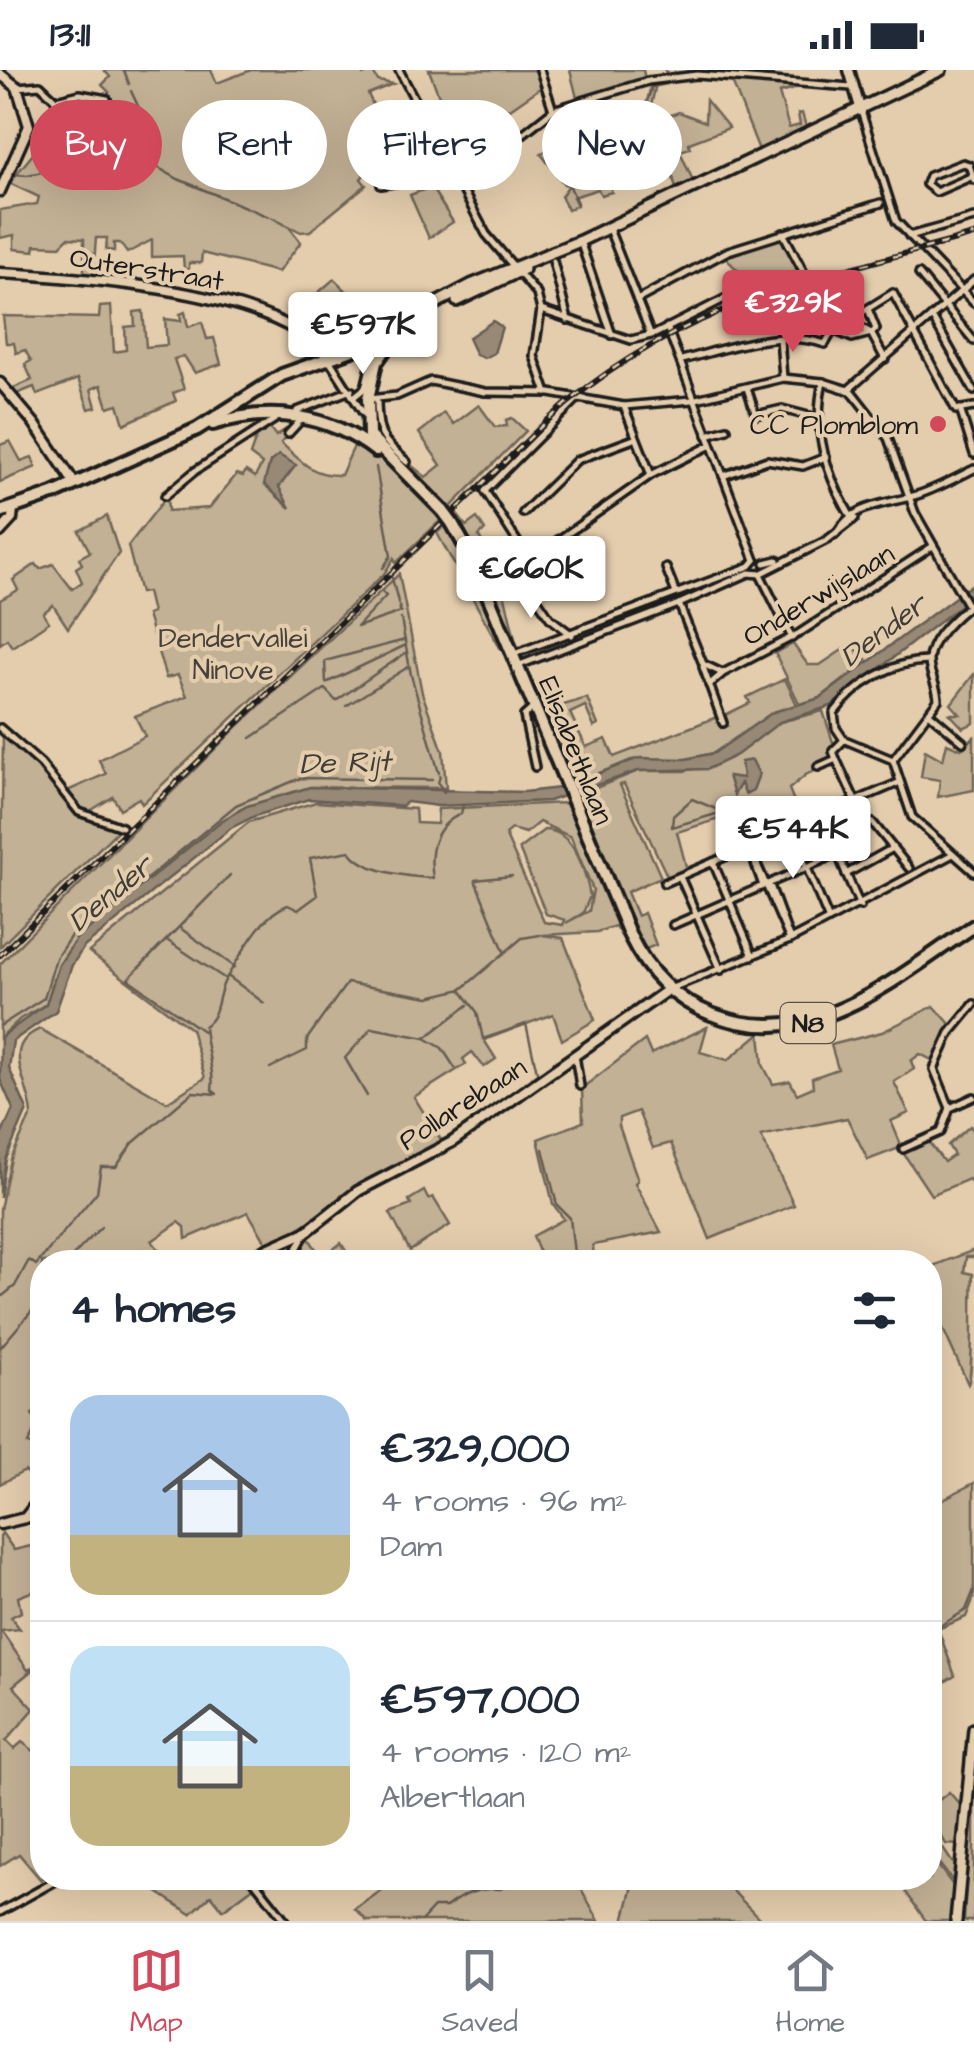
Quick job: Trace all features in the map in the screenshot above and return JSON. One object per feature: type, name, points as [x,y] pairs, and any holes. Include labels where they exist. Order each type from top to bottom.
[{"type":"main road","points":[[354,436],[368,430],[373,400],[378,353],[368,348],[392,329],[941,70]]},
{"type":"main road","points":[[378,362],[406,326],[478,286]]},
{"type":"main road","name":"N8","points":[[4,510],[69,487],[197,429],[282,375],[327,357],[368,348]]},
{"type":"main road","points":[[244,397],[244,409],[260,413]]},
{"type":"main road","name":"N8","points":[[197,429],[260,413],[300,414],[354,436],[406,467]]},
{"type":"main road","name":"N8","points":[[368,430],[406,467]]},
{"type":"main road","name":"Elisabethlaan","points":[[406,467],[452,523],[474,562],[630,936],[644,962],[669,988]]},
{"type":"main road","name":"N8","points":[[669,988],[698,1009],[725,1019],[755,1026],[792,1026],[855,1004],[974,926]]},
{"type":"main road","points":[[956,1921],[974,1729]]},
{"type":"street","points":[[400,70],[419,100]]},
{"type":"street","points":[[540,70],[550,100]]},
{"type":"street","points":[[849,70],[884,202],[974,304]]},
{"type":"street","points":[[0,74],[17,87],[30,126],[0,191]]},
{"type":"street","points":[[586,100],[648,81],[697,75],[851,87]]},
{"type":"street","points":[[17,87],[40,85],[54,100],[80,94],[107,99]]},
{"type":"street","points":[[522,135],[542,119]]},
{"type":"street","points":[[965,163],[974,178],[936,192],[928,189],[930,176],[965,163]]},
{"type":"street","points":[[464,190],[486,234],[538,294],[541,310],[533,347],[547,393]]},
{"type":"street","points":[[638,300],[728,251],[884,202]]},
{"type":"street","points":[[912,238],[974,218]]},
{"type":"street","points":[[609,227],[650,333]]},
{"type":"street","points":[[783,233],[812,290]]},
{"type":"street","points":[[580,240],[612,334]]},
{"type":"street","points":[[553,262],[568,320]]},
{"type":"street","name":"Outerstraat","points":[[0,273],[113,282],[223,302],[281,322],[327,357]]},
{"type":"street","points":[[919,274],[974,341]]},
{"type":"street","points":[[848,390],[886,359],[911,331],[974,280]]},
{"type":"street","points":[[541,310],[628,340],[667,327],[738,292]]},
{"type":"street","points":[[682,360],[794,335],[824,344],[833,330],[893,293],[960,412],[974,454]]},
{"type":"street","points":[[833,330],[852,338],[871,333],[876,328],[868,309]]},
{"type":"street","points":[[932,317],[974,391]]},
{"type":"street","points":[[849,321],[871,333],[886,359]]},
{"type":"street","points":[[667,327],[755,560],[792,638]]},
{"type":"street","points":[[364,413],[327,357],[382,328],[392,329]]},
{"type":"street","points":[[780,338],[784,378]]},
{"type":"street","points":[[288,434],[300,414],[364,388],[373,357],[368,348]]},
{"type":"street","points":[[406,467],[380,435],[373,400],[432,381],[484,392],[547,393],[624,406],[696,400],[784,378],[823,382],[848,390],[877,422],[907,496],[968,603],[941,636],[928,661],[939,696],[893,760],[912,817],[974,872]]},
{"type":"street","points":[[823,382],[816,418],[834,491],[851,517]]},
{"type":"street","points":[[0,384],[34,423],[69,487]]},
{"type":"street","points":[[747,388],[756,415],[782,409],[816,418]]},
{"type":"street","points":[[530,560],[488,498],[486,489],[578,398]]},
{"type":"street","points":[[624,406],[651,476]]},
{"type":"street","points":[[960,412],[974,407]]},
{"type":"street","points":[[166,496],[280,413]]},
{"type":"street","points":[[707,434],[727,429]]},
{"type":"street","points":[[523,513],[566,468],[634,439]]},
{"type":"street","points":[[573,638],[517,570],[651,476],[711,445]]},
{"type":"street","points":[[723,476],[767,460],[781,459],[798,466],[826,457]]},
{"type":"street","points":[[517,666],[573,638],[794,556],[836,534],[851,517],[866,509],[974,469]]},
{"type":"street","points":[[0,532],[12,519],[4,510]]},
{"type":"street","name":"Onderwijslaan","points":[[709,685],[723,673],[792,638],[933,546]]},
{"type":"street","points":[[666,568],[724,723]]},
{"type":"street","points":[[562,628],[563,642]]},
{"type":"street","points":[[512,654],[539,652]]},
{"type":"street","points":[[893,760],[844,740],[836,728],[834,713],[857,690],[907,660],[928,661]]},
{"type":"street","name":"Onderwijslaan","points":[[703,664],[712,672],[723,673]]},
{"type":"street","points":[[534,707],[524,716],[535,767]]},
{"type":"street","points":[[929,713],[963,742]]},
{"type":"street","points":[[0,728],[41,764],[78,812],[122,827]]},
{"type":"street","points":[[844,740],[833,751],[855,800]]},
{"type":"street","points":[[818,767],[836,759]]},
{"type":"street","points":[[664,883],[898,783]]},
{"type":"street","points":[[820,815],[860,906]]},
{"type":"street","points":[[873,823],[909,868]]},
{"type":"street","points":[[790,828],[829,920]]},
{"type":"street","points":[[749,846],[790,940]]},
{"type":"street","points":[[846,874],[893,848]]},
{"type":"street","points":[[673,925],[838,854]]},
{"type":"street","points":[[669,988],[790,940],[953,854]]},
{"type":"street","points":[[713,862],[753,957]]},
{"type":"street","points":[[680,876],[722,970]]},
{"type":"street","name":"Pollarebaan","points":[[296,1250],[306,1232],[355,1194],[448,1144],[669,988]]},
{"type":"street","points":[[903,1149],[941,1132],[950,1108],[934,1065],[954,1026],[974,1004]]},
{"type":"street","points":[[575,1055],[580,1086]]},
{"type":"street","points":[[950,1108],[974,1097]]},
{"type":"street","points":[[265,1250],[306,1232]]},
{"type":"street","points":[[24,1518],[30,1511]]},
{"type":"street","points":[[0,1524],[30,1519]]},
{"type":"street","points":[[0,1912],[39,1890]]},
{"type":"street","points":[[261,1890],[286,1921]]},
{"type":"green space","points":[[104,70],[211,70],[217,83],[251,70],[360,70],[363,75],[372,71],[378,81],[393,84],[368,94],[371,100],[347,100],[347,190],[360,190],[310,231],[301,232],[271,217],[289,227],[301,242],[278,272],[202,253],[201,263],[189,263],[189,269],[184,269],[183,256],[152,257],[152,240],[127,253],[120,243],[114,243],[114,251],[106,250],[107,238],[96,238],[93,277],[84,276],[84,239],[68,238],[60,246],[35,245],[34,251],[14,249],[14,235],[0,238],[0,210],[37,204],[39,197],[9,183],[30,158],[30,190],[162,190],[162,100],[105,100],[109,92],[102,85],[110,77]]},
{"type":"green space","points":[[429,70],[538,70],[543,86],[522,101],[448,100],[439,96]]},
{"type":"green space","points":[[570,70],[643,70],[645,79],[577,98]]},
{"type":"green space","points":[[731,79],[793,84],[794,89],[779,93],[789,128],[800,125],[798,114],[802,113],[807,130],[759,150]]},
{"type":"green space","points":[[656,84],[652,100],[647,100],[651,85]]},
{"type":"green space","points":[[706,100],[729,128],[689,143],[690,148],[682,150],[682,113],[705,122]]},
{"type":"green space","points":[[682,156],[693,181],[682,186]]},
{"type":"green space","points":[[433,190],[453,222],[429,238],[410,195]]},
{"type":"green space","points":[[565,190],[595,190],[573,197],[577,205],[568,210],[561,196]]},
{"type":"green space","points":[[782,237],[801,277],[751,277],[742,274],[726,257]]},
{"type":"green space","points":[[334,279],[365,309],[344,328],[320,301],[301,317],[296,312]]},
{"type":"green space","points":[[111,306],[114,352],[126,350],[125,327],[135,326],[134,312],[143,311],[146,347],[167,345],[165,319],[181,321],[180,314],[185,312],[188,327],[202,322],[207,339],[214,338],[221,364],[195,373],[184,356],[174,359],[184,389],[173,393],[176,401],[124,424],[118,404],[108,407],[101,385],[91,389],[96,407],[89,409],[78,379],[37,395],[34,387],[14,395],[9,390],[32,380],[25,364],[31,361],[25,350],[16,353],[14,343],[6,343],[3,316],[99,318],[100,307]]},
{"type":"green space","points":[[479,405],[495,427],[507,426],[506,420],[512,418],[526,431],[448,510],[408,470],[412,466],[426,477],[441,465],[419,433],[444,413],[454,424]]},
{"type":"green space","name":"Dendervallei Ninove","points":[[269,427],[276,436],[283,431],[287,436],[281,443],[308,467],[322,473],[341,475],[355,444],[380,455],[403,474],[441,520],[396,563],[394,558],[384,574],[142,804],[139,798],[120,809],[113,797],[85,814],[65,792],[106,774],[99,760],[145,736],[135,716],[187,696],[178,675],[166,678],[147,615],[152,613],[147,592],[140,593],[128,546],[167,496],[168,511],[209,508],[237,474],[243,476],[246,471],[255,477],[262,464],[250,455],[257,435]]},
{"type":"green space","points":[[10,441],[21,461],[32,457],[36,467],[0,482],[0,445]]},
{"type":"green space","points":[[456,513],[466,526],[477,518],[485,530],[479,536],[501,580],[516,643],[453,517]]},
{"type":"green space","points":[[107,516],[119,553],[68,628],[53,605],[43,613],[49,622],[12,647],[7,639],[0,644],[0,600],[18,590],[13,580],[36,564],[40,569],[53,564],[72,589],[82,582],[76,568],[82,564],[79,558],[90,552],[79,531]]},
{"type":"green space","points":[[445,525],[461,548],[504,646],[500,648],[437,533]]},
{"type":"green space","points":[[399,574],[422,693],[443,751],[446,788],[310,787],[239,810],[76,939],[59,965],[46,1004],[20,1019],[0,1038],[0,964],[236,728]]},
{"type":"green space","points":[[793,644],[808,665],[820,665],[851,644],[868,661],[820,698],[800,705],[775,653]]},
{"type":"green space","points":[[974,674],[974,723],[963,728],[950,714],[960,714],[951,704]]},
{"type":"green space","points":[[785,679],[797,705],[783,709],[714,753],[686,759],[631,760],[574,784],[541,711],[541,707],[554,701],[557,707],[587,698],[598,725],[594,727],[585,706],[570,713],[586,747],[606,739],[614,757],[717,717],[721,728],[728,726],[725,715],[750,703],[747,697]]},
{"type":"green space","points":[[823,711],[839,761],[807,774],[789,789],[799,814],[797,821],[746,843],[732,815],[677,832],[687,870],[668,878],[624,784],[620,785],[661,877],[627,892],[637,916],[644,913],[656,945],[641,951],[578,795],[638,771],[684,771],[719,763],[780,722]]},
{"type":"green space","points":[[3,736],[40,765],[80,815],[120,828],[0,947]]},
{"type":"green space","points":[[974,737],[974,790],[938,797],[940,780],[921,777],[925,750],[943,760],[947,743],[961,749]]},
{"type":"green space","points":[[316,802],[415,809],[416,823],[437,824],[438,809],[566,803],[624,935],[615,926],[597,932],[542,935],[563,938],[595,1020],[562,1040],[553,1014],[484,1040],[496,1059],[484,1067],[472,1052],[463,1059],[466,1064],[414,1097],[443,1143],[268,1246],[248,1212],[186,1239],[185,1227],[179,1222],[152,1241],[159,1250],[30,1250],[30,1477],[25,1471],[0,1484],[0,1209],[11,1159],[32,1113],[19,1065],[21,1045],[40,1029],[167,1102],[205,1078],[191,1029],[89,952],[249,822]],"holes":[[[539,822],[571,837],[593,890],[589,911],[566,923],[583,913],[590,896],[570,844],[544,830],[519,849],[546,914],[565,920],[563,925],[544,922],[505,834],[511,829],[526,833]]]},
{"type":"green space","points":[[934,1006],[951,1025],[932,1060],[920,1054],[911,1061],[914,1069],[894,1082],[909,1113],[891,1121],[902,1147],[868,1160],[847,1118],[761,1136],[794,1205],[710,1239],[671,1143],[653,1148],[638,1111],[619,1118],[619,1126],[638,1180],[635,1183],[661,1232],[593,1245],[593,1250],[538,1250],[533,1236],[564,1219],[553,1204],[538,1139],[583,1122],[582,1088],[645,1040],[651,1054],[707,1027],[700,1052],[728,1060],[760,1033],[763,1065],[773,1084],[790,1081],[797,1094],[813,1087],[812,1078],[838,1069],[831,1045],[882,1032]]},
{"type":"green space","points":[[970,1126],[974,1131],[974,1186],[969,1179],[931,1195],[902,1151],[928,1141],[944,1162],[954,1155],[948,1145]]},
{"type":"green space","points":[[424,1191],[428,1199],[433,1197],[450,1225],[412,1250],[390,1213],[411,1205],[409,1200]]},
{"type":"green space","points":[[308,1237],[317,1250],[303,1250],[301,1246]]},
{"type":"green space","points":[[974,1250],[974,1257],[966,1257],[964,1272],[973,1274],[968,1384],[942,1327],[942,1262]]},
{"type":"green space","points":[[974,1483],[974,1597],[966,1617],[942,1627],[942,1500]]},
{"type":"green space","points":[[2,1533],[14,1550],[30,1546],[30,1592],[18,1597],[21,1612],[11,1617],[20,1629],[1,1631],[30,1669],[13,1686],[30,1705],[30,1714],[6,1741],[14,1749],[22,1742],[30,1748],[30,1867],[19,1854],[0,1866],[0,1537]]},
{"type":"green space","points":[[942,1640],[955,1676],[942,1683]]},
{"type":"green space","points":[[949,1792],[963,1808],[959,1845],[946,1844],[942,1837],[942,1798]]},
{"type":"green space","points":[[970,1803],[974,1803],[974,1921],[964,1921]]},
{"type":"green space","points":[[942,1847],[952,1862],[958,1863],[956,1885],[942,1867]]},
{"type":"green space","points":[[942,1871],[955,1888],[952,1921],[926,1921],[904,1890],[942,1890]]},
{"type":"green space","points":[[154,1890],[250,1890],[223,1910],[211,1895],[191,1914]]},
{"type":"green space","points":[[382,1890],[582,1890],[599,1921],[367,1921],[355,1909]]},
{"type":"green space","points":[[632,1890],[732,1890],[762,1921],[624,1921]]},
{"type":"shaded area","points":[[493,321],[502,327],[494,353],[484,358],[476,355],[468,338]]},
{"type":"shaded area","points":[[279,455],[296,465],[279,487],[290,508],[264,484],[270,462]]},
{"type":"shaded area","points":[[974,583],[974,595],[831,706],[780,722],[737,755],[708,769],[638,771],[549,801],[438,806],[407,802],[402,806],[309,799],[231,828],[84,947],[72,965],[56,1011],[13,1041],[9,1068],[27,1110],[6,1159],[0,1198],[0,1138],[13,1109],[0,1079],[1,1037],[46,1004],[59,965],[76,939],[221,821],[247,806],[310,787],[524,792],[560,788],[639,758],[686,759],[714,753],[773,712],[820,698]]},
{"type":"shaded area","points":[[752,760],[759,774],[753,790],[745,794],[741,783],[734,795],[728,776],[743,778],[741,762]]},
{"type":"waterway","points":[[124,70],[129,84]]},
{"type":"waterway","points":[[577,203],[569,184],[630,129],[652,87],[667,84]]},
{"type":"waterway","points":[[131,91],[135,100]]},
{"type":"waterway","points":[[11,174],[27,175],[134,154],[178,179],[269,217]]},
{"type":"waterway","points":[[376,467],[391,556],[383,568]]},
{"type":"waterway","points":[[392,578],[400,610]]},
{"type":"waterway","points":[[382,592],[386,596],[357,627],[401,612]]},
{"type":"waterway","points":[[401,619],[411,675],[439,773]]},
{"type":"waterway","points":[[405,640],[325,661],[326,683],[406,645]]},
{"type":"waterway","points":[[251,738],[325,689],[336,701],[407,652]]},
{"type":"waterway","points":[[346,706],[408,667]]},
{"type":"waterway","points":[[963,748],[974,737]]},
{"type":"waterway","points":[[440,776],[438,783],[444,792]]},
{"type":"waterway","name":"De Rijt","points":[[0,1026],[44,998],[56,958],[72,934],[108,911],[236,805],[301,778],[432,780]]},
{"type":"waterway","points":[[692,799],[723,812],[672,827],[673,816],[692,799]]},
{"type":"waterway","points":[[49,1250],[97,1192],[101,1167],[116,1167],[133,1143],[193,1092],[217,1094],[212,1090],[204,1026],[213,1016],[224,983],[261,926],[278,910],[288,905],[298,910],[317,896],[310,858],[350,851],[376,869],[433,878],[435,840],[445,825],[461,814],[463,805]]},
{"type":"waterway","points":[[204,1032],[128,979],[230,875]]},
{"type":"waterway","points":[[504,951],[475,880],[512,876]]},
{"type":"waterway","points":[[180,928],[235,967]]},
{"type":"waterway","points":[[270,1068],[307,1050],[307,1039],[347,983],[429,997],[462,989],[522,938],[540,935]]},
{"type":"waterway","points":[[168,941],[224,978]]},
{"type":"waterway","points":[[229,977],[264,1003]]},
{"type":"waterway","points":[[461,990],[477,1012],[483,1039],[526,1024],[538,1076]]},
{"type":"waterway","points":[[455,1068],[442,1048],[425,1038],[468,1005]]},
{"type":"waterway","points":[[367,1096],[345,1058],[372,1028],[425,1038]]},
{"type":"waterway","points":[[543,1149],[557,1205],[570,1218],[574,1250]]},
{"type":"waterway","points":[[79,1250],[101,1227]]},
{"type":"waterway","points":[[0,1298],[15,1286],[30,1261]]},
{"type":"waterway","points":[[0,1348],[30,1313]]},
{"type":"waterway","points":[[942,1625],[966,1610],[974,1590]]},
{"type":"waterway","points":[[421,1921],[434,1907],[446,1907],[486,1890]]},
{"type":"waterway","points":[[411,1921],[418,1921]]},
{"type":"railway","points":[[0,955],[548,420],[597,380],[646,348],[749,300],[974,235]]},
{"type":"place","name":"CC Plomblom","points":[[938,424]]},
{"type":"water label","name":"Dender","points":[[883,630]]},
{"type":"water label","name":"Dender","points":[[110,893]]}]
